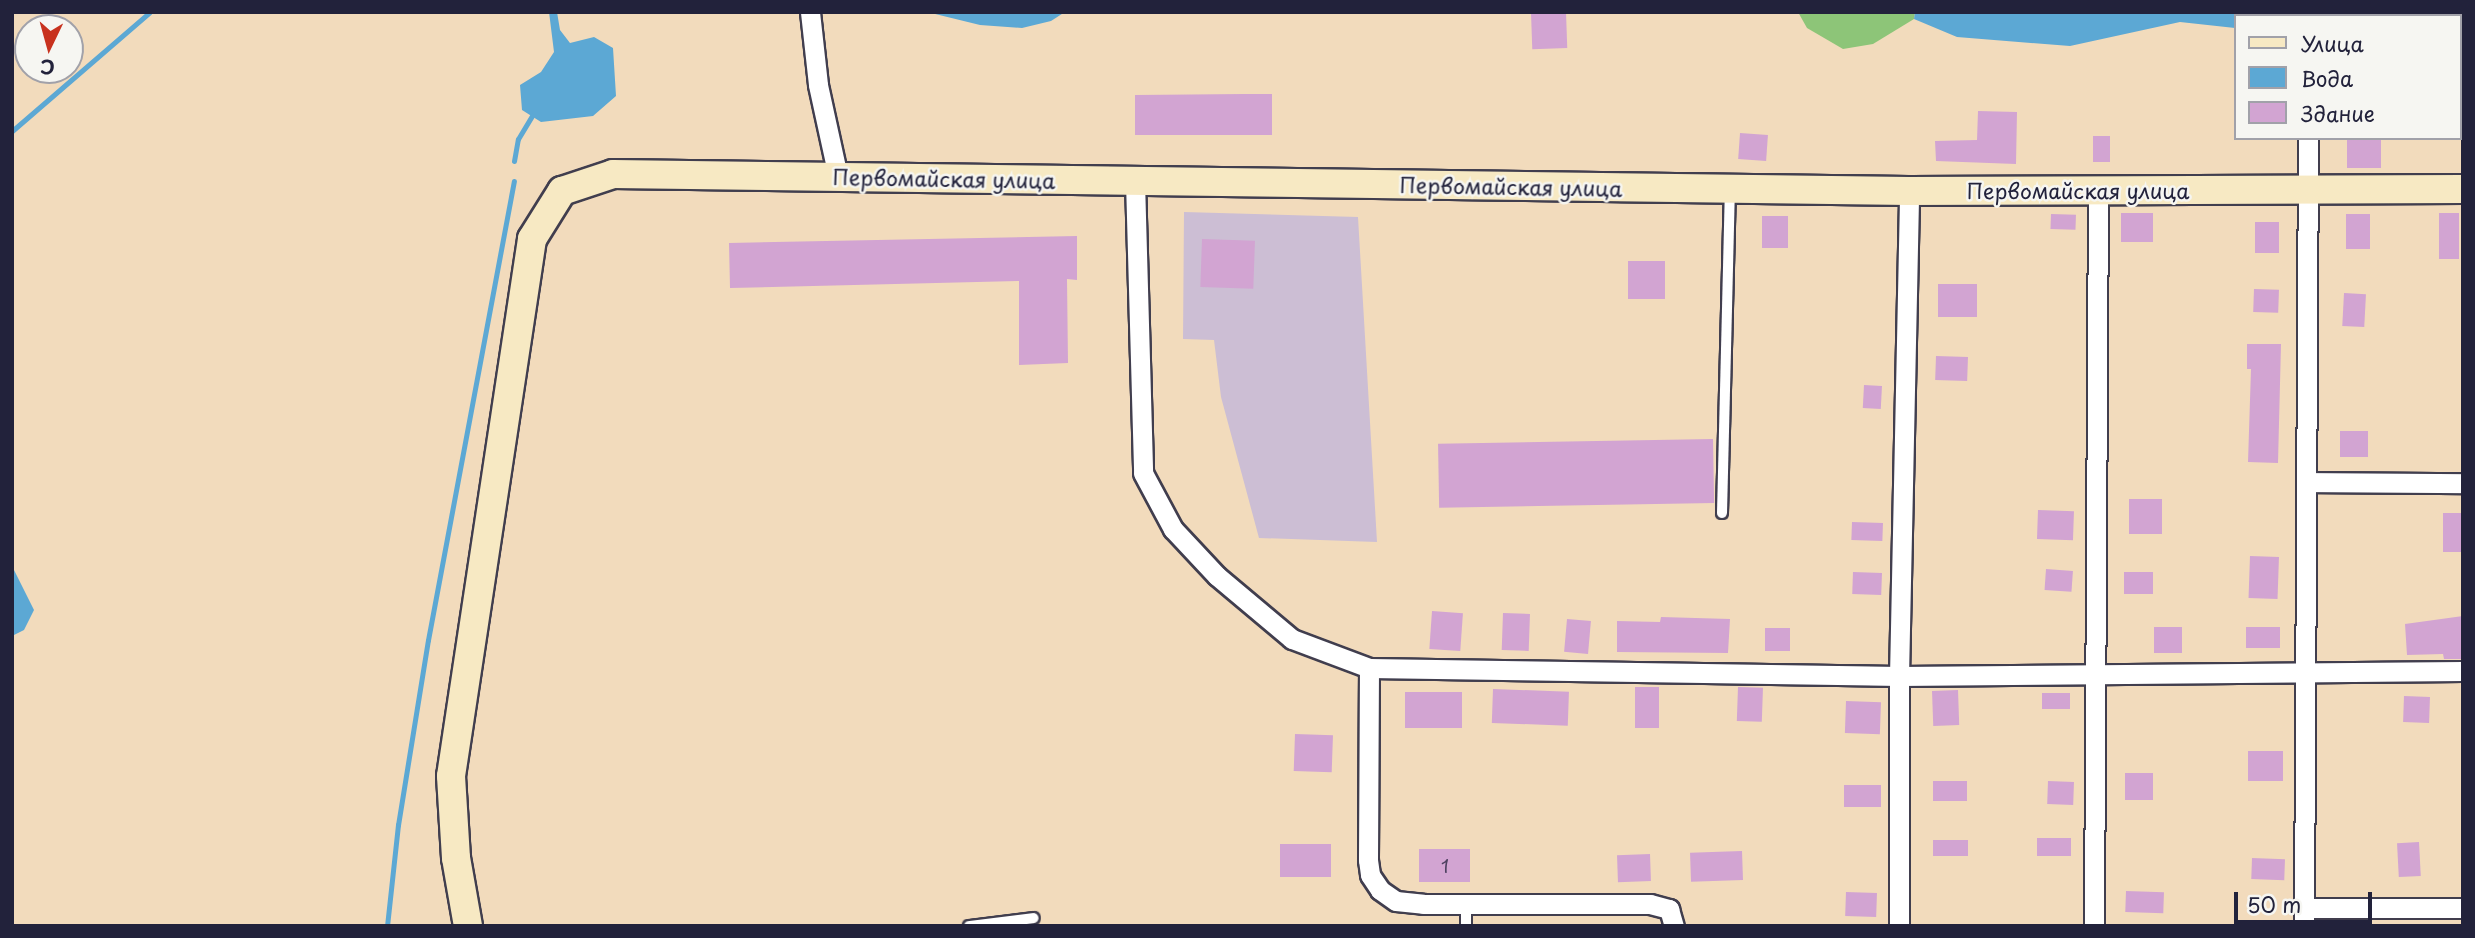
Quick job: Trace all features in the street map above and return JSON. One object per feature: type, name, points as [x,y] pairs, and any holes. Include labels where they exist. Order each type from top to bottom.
[{"type":"street","points":[[810,12],[818,85],[838,177]]},
{"type":"street","points":[[2308,140],[2304,917],[2463,908]]},
{"type":"street","name":"Первомайская улица","points":[[468,926],[456,858],[451,776],[532,239],[562,191],[613,174],[1909,191],[2098,188],[2463,190]]},
{"type":"street","points":[[1135,181],[1143,473],[1173,529],[1217,576],[1292,639],[1369,668],[1899,676],[2306,669],[2463,671]]},
{"type":"street","points":[[2094,926],[2098,188]]},
{"type":"street","points":[[1899,926],[1899,676],[1909,191]]},
{"type":"street","points":[[2307,482],[2463,483]]},
{"type":"street","points":[[1369,668],[1370,875],[1380,890],[1395,901],[1466,906],[1650,904],[1669,909],[1674,926]]},
{"type":"lane","points":[[1722,513],[1730,189]]},
{"type":"lane","points":[[1466,906],[1466,926]]},
{"type":"lane","points":[[969,926],[1034,918]]},
{"type":"shaded area","points":[[1184,212],[1358,217],[1377,542],[1259,538],[1221,397],[1214,340],[1183,339]]},
{"type":"green space","points":[[1798,12],[1915,12],[1914,19],[1873,44],[1843,49],[1807,28]]},
{"type":"water","points":[[549,12],[557,12],[560,30],[570,43],[594,37],[613,48],[616,96],[593,116],[541,122],[522,110],[520,85],[541,72],[554,52]]},
{"type":"water","points":[[927,12],[1065,12],[1051,21],[1022,28],[980,25]]},
{"type":"water","points":[[1915,12],[2290,12],[2234,14],[2234,28],[2180,22],[2070,46],[1957,37],[1914,19]]},
{"type":"water","points":[[12,566],[34,610],[24,630],[12,636]]},
{"type":"building","points":[[1566,12],[1567,48],[1532,49],[1531,13]]},
{"type":"building","points":[[1272,94],[1272,135],[1135,135],[1135,95]]},
{"type":"building","points":[[1978,111],[2017,112],[2016,164],[1936,161],[1935,141],[1977,140]]},
{"type":"building","points":[[1740,133],[1768,135],[1766,161],[1738,159]]},
{"type":"building","points":[[2093,136],[2110,136],[2110,162],[2093,162]]},
{"type":"building","points":[[2347,140],[2381,140],[2381,168],[2347,168]]},
{"type":"building","points":[[2121,213],[2153,213],[2153,242],[2121,242]]},
{"type":"building","points":[[2439,213],[2459,213],[2459,259],[2439,259]]},
{"type":"building","points":[[2051,214],[2076,215],[2075,230],[2050,229]]},
{"type":"building","points":[[2346,214],[2370,214],[2370,249],[2346,249]]},
{"type":"building","points":[[1762,216],[1788,216],[1788,248],[1762,248]]},
{"type":"building","points":[[2255,222],[2279,222],[2279,253],[2255,253]]},
{"type":"building","points":[[1077,236],[1077,280],[1067,279],[1068,363],[1019,365],[1019,281],[730,288],[729,243]]},
{"type":"building","points":[[1202,239],[1255,241],[1253,289],[1200,287]]},
{"type":"building","points":[[1628,261],[1665,261],[1665,299],[1628,299]]},
{"type":"building","points":[[1938,284],[1977,284],[1977,317],[1938,317]]},
{"type":"building","points":[[2254,289],[2279,290],[2278,313],[2253,312]]},
{"type":"building","points":[[2344,293],[2366,294],[2364,327],[2342,326]]},
{"type":"building","points":[[2247,344],[2281,344],[2278,463],[2248,462],[2251,369],[2247,369]]},
{"type":"building","points":[[1936,356],[1968,357],[1967,381],[1935,380]]},
{"type":"building","points":[[1864,385],[1882,386],[1881,409],[1863,408]]},
{"type":"building","points":[[2340,431],[2368,431],[2368,457],[2340,457]]},
{"type":"building","points":[[1713,439],[1714,503],[1439,508],[1438,444]]},
{"type":"building","points":[[2129,499],[2162,499],[2162,534],[2129,534]]},
{"type":"building","points":[[2038,510],[2074,511],[2073,540],[2037,539]]},
{"type":"building","points":[[2443,513],[2463,513],[2463,552],[2443,552]]},
{"type":"building","points":[[1852,522],[1883,523],[1882,541],[1851,540]]},
{"type":"building","points":[[2250,556],[2279,557],[2278,599],[2249,598]]},
{"type":"building","points":[[2046,569],[2073,571],[2071,592],[2045,590]]},
{"type":"building","points":[[1853,572],[1882,573],[1881,595],[1852,594]]},
{"type":"building","points":[[2124,572],[2153,572],[2153,594],[2124,594]]},
{"type":"building","points":[[1432,611],[1463,613],[1460,651],[1429,649]]},
{"type":"building","points":[[1503,613],[1530,614],[1529,651],[1502,650]]},
{"type":"building","points":[[2463,616],[2463,659],[2444,659],[2443,654],[2407,655],[2405,624]]},
{"type":"building","points":[[1661,617],[1730,619],[1728,653],[1617,652],[1617,621],[1660,622]]},
{"type":"building","points":[[1567,619],[1591,621],[1588,654],[1564,652]]},
{"type":"building","points":[[2154,627],[2182,627],[2182,653],[2154,653]]},
{"type":"building","points":[[2246,627],[2280,627],[2280,648],[2246,648]]},
{"type":"building","points":[[1765,628],[1790,628],[1790,651],[1765,651]]},
{"type":"building","points":[[1635,687],[1659,687],[1659,728],[1635,728]]},
{"type":"building","points":[[1738,687],[1763,688],[1762,722],[1737,721]]},
{"type":"building","points":[[1493,689],[1569,692],[1568,726],[1492,723]]},
{"type":"building","points":[[1958,690],[1959,725],[1933,726],[1932,691]]},
{"type":"building","points":[[1405,692],[1462,692],[1462,728],[1405,728]]},
{"type":"building","points":[[2042,693],[2070,693],[2070,709],[2042,709]]},
{"type":"building","points":[[2404,696],[2430,697],[2429,723],[2403,722]]},
{"type":"building","points":[[1846,701],[1881,702],[1880,734],[1845,733]]},
{"type":"building","points":[[1295,734],[1333,735],[1332,772],[1294,771]]},
{"type":"building","points":[[2248,751],[2283,751],[2283,781],[2248,781]]},
{"type":"building","points":[[2125,773],[2153,773],[2153,800],[2125,800]]},
{"type":"building","points":[[1933,781],[1967,781],[1967,801],[1933,801]]},
{"type":"building","points":[[2048,781],[2074,782],[2073,805],[2047,804]]},
{"type":"building","points":[[1844,785],[1881,785],[1881,807],[1844,807]]},
{"type":"building","points":[[2037,838],[2071,838],[2071,856],[2037,856]]},
{"type":"building","points":[[1933,840],[1968,840],[1968,856],[1933,856]]},
{"type":"building","points":[[2419,842],[2421,876],[2399,877],[2397,843]]},
{"type":"building","points":[[1280,844],[1331,844],[1331,877],[1280,877]]},
{"type":"building","points":[[1419,849],[1470,849],[1470,882],[1419,882]]},
{"type":"building","points":[[1742,851],[1743,880],[1691,882],[1690,853]]},
{"type":"building","points":[[1650,854],[1651,881],[1618,882],[1617,855]]},
{"type":"building","points":[[2252,858],[2285,859],[2284,880],[2251,879]]},
{"type":"building","points":[[2126,891],[2164,892],[2163,913],[2125,912]]},
{"type":"building","points":[[1846,892],[1877,893],[1876,917],[1845,916]]},
{"type":"waterway","points":[[12,131],[150,12]]},
{"type":"waterway","points":[[514,161],[518,139],[532,116]]},
{"type":"waterway","points":[[387,926],[398,825],[428,640],[514,181]]}]
